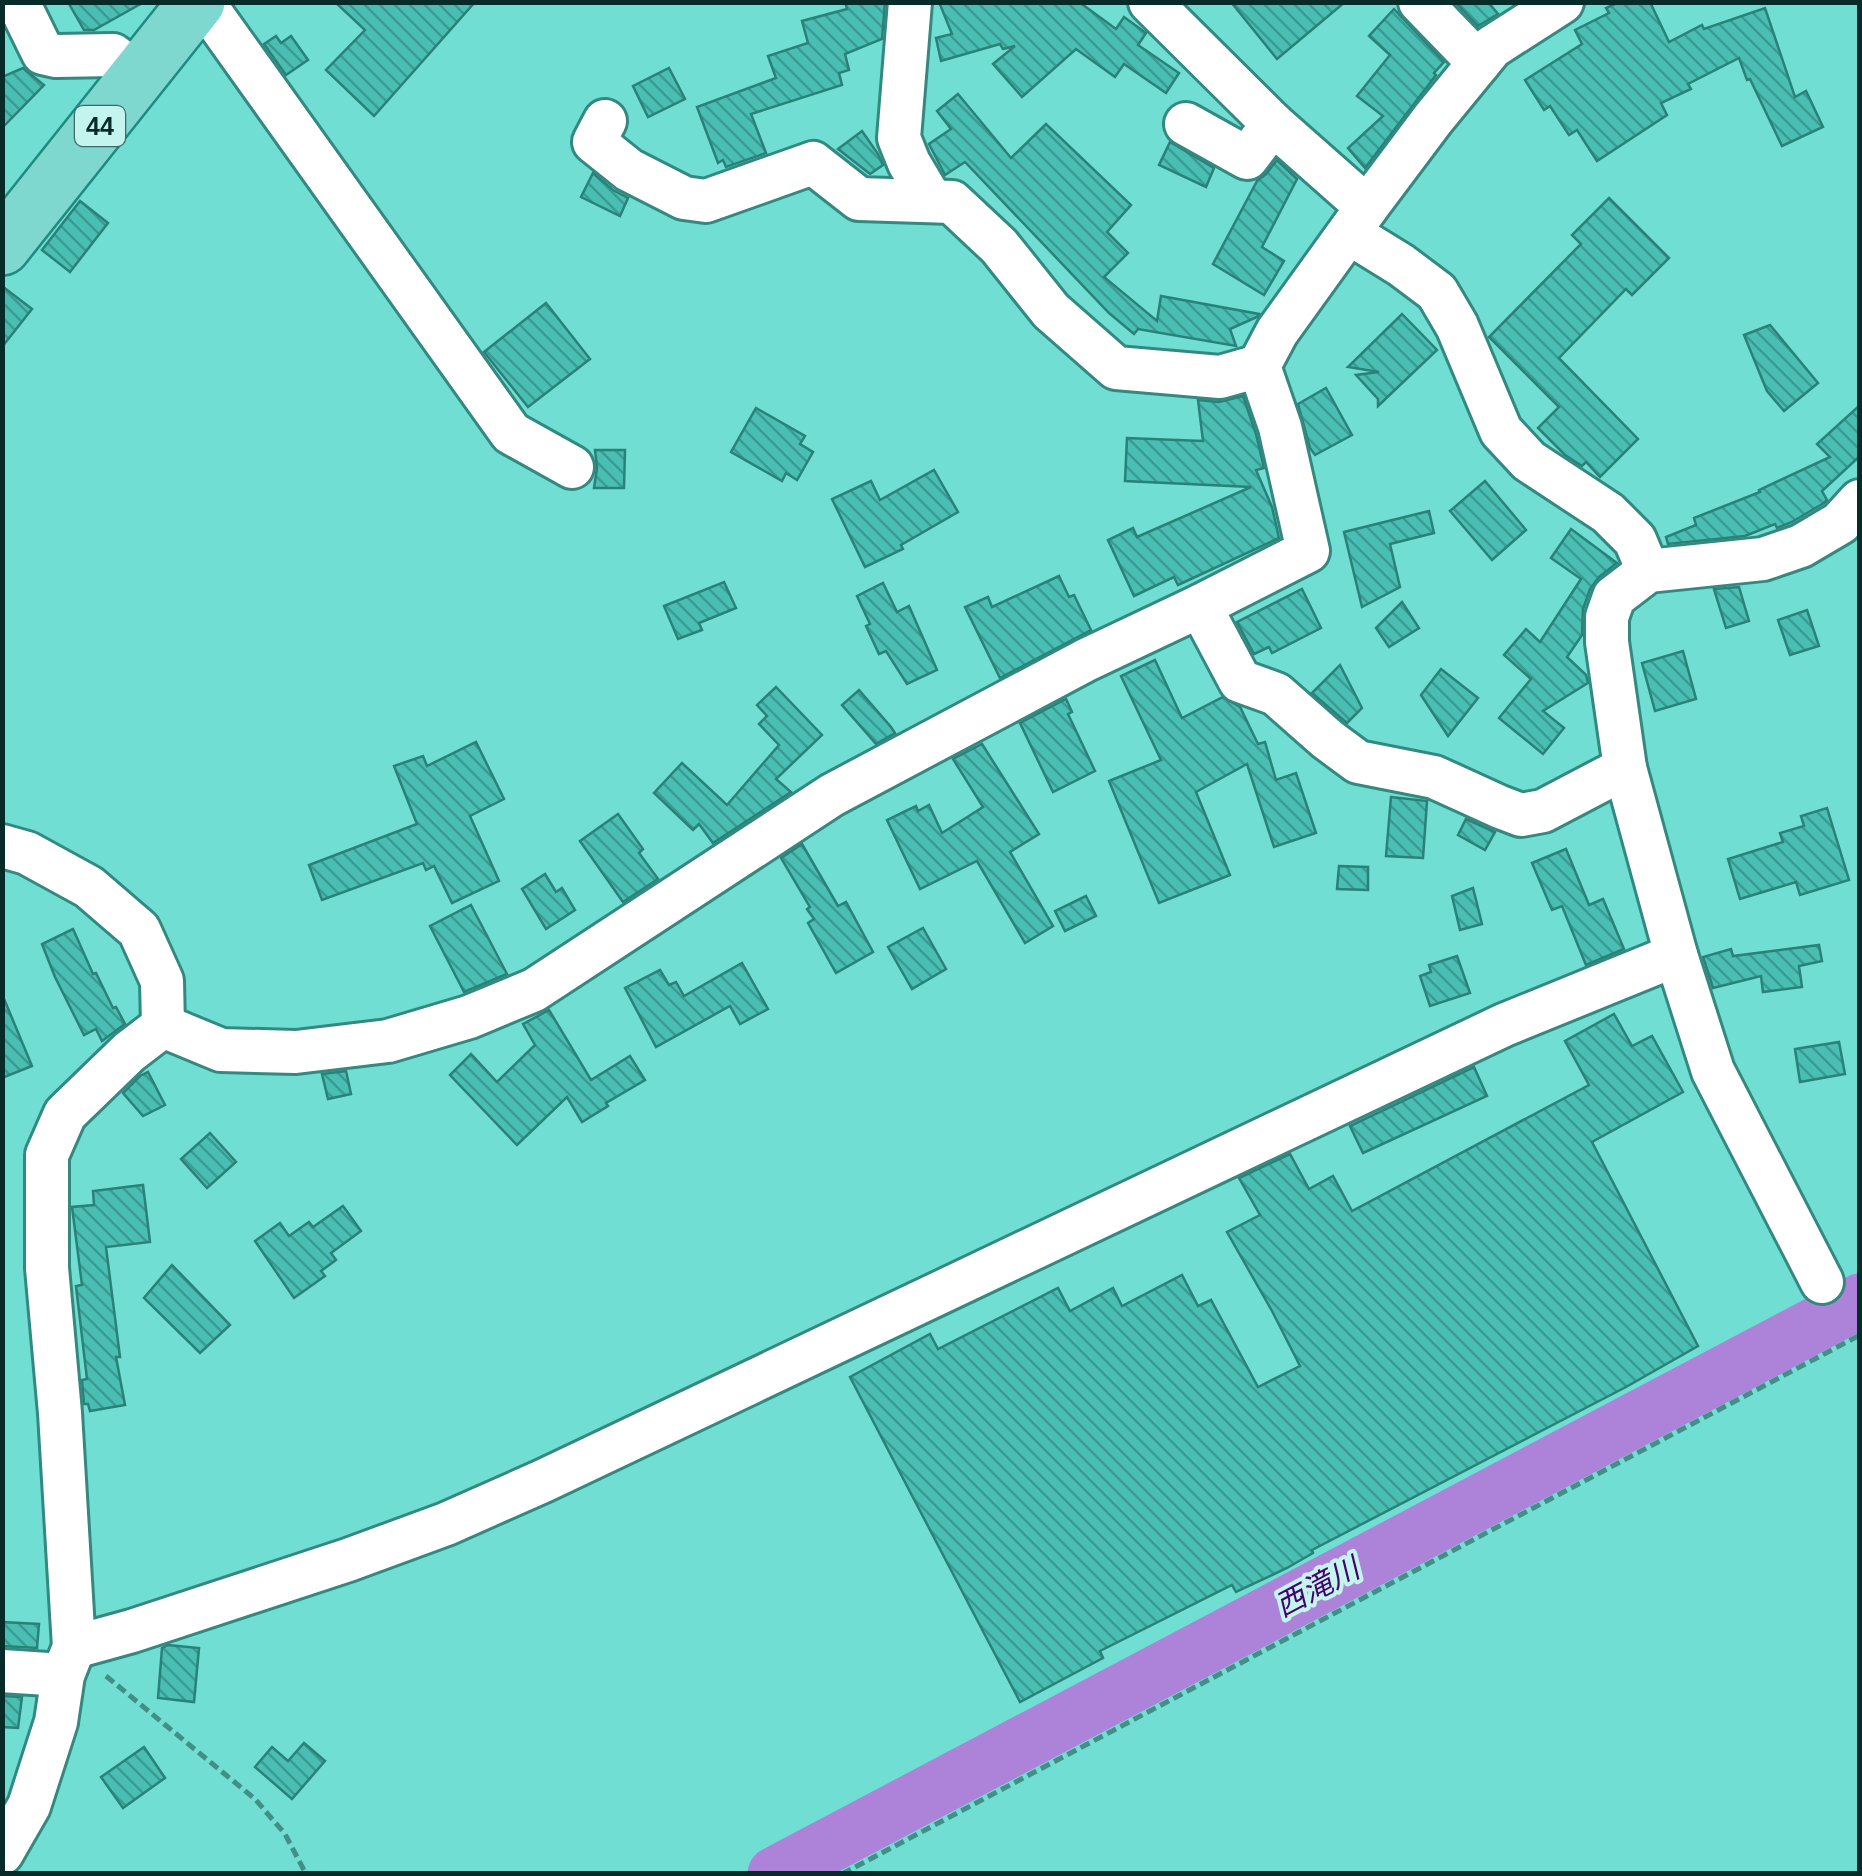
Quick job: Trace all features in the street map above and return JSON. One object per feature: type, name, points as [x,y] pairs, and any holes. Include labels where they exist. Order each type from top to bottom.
[{"type":"main road","name":"44","points":[[2,247],[200,2]]},
{"type":"street","points":[[200,2],[510,433],[572,467]]},
{"type":"street","points":[[910,2],[900,138],[909,163],[932,200]]},
{"type":"street","points":[[1150,2],[1273,124],[1400,264],[1437,292],[1457,326],[1501,431],[1529,462],[1608,513],[1635,540],[1648,571]]},
{"type":"street","points":[[1420,2],[1480,63]]},
{"type":"street","points":[[605,121],[594,142],[629,170],[684,198],[706,201],[813,163],[859,199],[952,202],[999,246],[1051,311],[1116,368],[1220,377],[1259,366],[1277,332],[1432,119],[1492,47],[1562,2]]},
{"type":"street","points":[[15,14],[43,53],[113,55],[140,75]]},
{"type":"street","points":[[1186,124],[1247,158],[1273,124]]},
{"type":"street","points":[[164,1026],[221,1050],[296,1052],[388,1041],[469,1017],[534,990],[832,795],[1086,660],[1308,551],[1280,427],[1259,366]]},
{"type":"street","points":[[1822,1282],[1713,1071],[1676,955],[1625,768],[1607,642],[1608,616],[1614,596],[1648,571],[1763,559],[1801,546],[1827,531],[1860,501]]},
{"type":"street","points":[[1200,606],[1240,681],[1276,694],[1358,762],[1434,777],[1522,814],[1542,811],[1625,768]]},
{"type":"street","points":[[2,846],[27,853],[90,887],[138,930],[162,981],[164,1026]]},
{"type":"street","points":[[2,1671],[68,1661],[132,1631],[446,1524],[543,1482],[1504,1025],[1676,955]]},
{"type":"street","points":[[2,1853],[29,1806],[56,1722],[68,1661],[60,1413],[47,1268],[48,1155],[65,1114],[129,1052],[164,1026]]},
{"type":"path","points":[[842,1874],[1860,1335]]},
{"type":"path","points":[[68,1661],[122,1691],[255,1799],[285,1834],[306,1874]]},
{"type":"building","points":[[68,2],[144,2],[94,30],[84,30]]},
{"type":"building","points":[[335,2],[475,2],[374,116],[326,70],[365,30]]},
{"type":"building","points":[[845,2],[885,2],[882,39],[845,54],[849,70],[839,73],[842,85],[751,114],[766,153],[726,167],[723,160],[718,163],[697,107],[776,78],[768,56],[808,43],[802,21],[847,9]]},
{"type":"building","points":[[939,2],[1079,2],[1116,29],[1124,17],[1146,33],[1138,45],[1179,73],[1166,93],[1124,64],[1115,77],[1076,49],[1022,97],[993,64],[1015,46],[1003,49],[1000,44],[941,61],[936,38],[952,34]]},
{"type":"building","points":[[1231,2],[1345,2],[1277,59]]},
{"type":"building","points":[[1455,2],[1488,2],[1498,14],[1478,26]]},
{"type":"building","points":[[1619,2],[1650,2],[1669,42],[1702,25],[1704,29],[1765,8],[1795,97],[1806,91],[1823,127],[1782,146],[1739,58],[1661,103],[1667,115],[1597,161],[1577,130],[1569,135],[1550,106],[1544,110],[1525,80],[1582,44],[1575,30],[1609,13],[1606,8]]},
{"type":"building","points":[[1394,9],[1444,62],[1365,168],[1348,148],[1383,116],[1357,96],[1390,55],[1369,36]]},
{"type":"building","points":[[276,36],[281,43],[291,36],[308,60],[286,75],[264,44]]},
{"type":"building","points":[[23,68],[44,85],[2,128],[2,77]]},
{"type":"building","points":[[669,68],[685,99],[648,117],[633,86]]},
{"type":"building","points":[[958,94],[1011,158],[1046,124],[1131,205],[1107,232],[1128,253],[1104,277],[1157,321],[1161,296],[1259,314],[1230,329],[1236,346],[1138,329],[1134,334],[1109,313],[965,162],[945,175],[929,144],[951,129],[937,111]]},
{"type":"building","points":[[862,131],[883,165],[870,174],[838,149]]},
{"type":"building","points":[[1170,142],[1214,168],[1206,187],[1159,165]]},
{"type":"building","points":[[1277,160],[1297,179],[1262,247],[1284,261],[1264,295],[1213,264],[1257,181]]},
{"type":"building","points":[[593,173],[628,198],[620,216],[581,197]]},
{"type":"building","points":[[1609,198],[1669,258],[1632,295],[1626,289],[1559,358],[1638,439],[1600,477],[1586,462],[1582,466],[1565,455],[1538,428],[1559,407],[1489,337],[1581,244],[1572,235]]},
{"type":"building","points":[[80,201],[108,223],[70,272],[42,250]]},
{"type":"building","points":[[2,286],[32,309],[2,347]]},
{"type":"building","points":[[546,303],[590,359],[528,407],[484,352]]},
{"type":"building","points":[[1402,314],[1437,350],[1378,406],[1378,399],[1356,375],[1379,372],[1348,367]]},
{"type":"building","points":[[1770,325],[1818,383],[1784,411],[1767,391],[1744,335]]},
{"type":"building","points":[[1326,388],[1352,435],[1315,455],[1298,404]]},
{"type":"building","points":[[1243,396],[1264,468],[1256,470],[1272,507],[1279,538],[1178,585],[1174,577],[1134,596],[1108,540],[1133,528],[1137,537],[1251,487],[1125,481],[1127,438],[1203,441],[1198,400],[1219,402]]},
{"type":"building","points":[[1860,405],[1860,456],[1822,491],[1827,500],[1824,503],[1777,528],[1775,524],[1745,536],[1668,544],[1666,537],[1696,525],[1694,518],[1760,492],[1830,457],[1817,444]]},
{"type":"building","points":[[756,408],[805,436],[800,444],[813,452],[797,480],[786,473],[782,481],[731,452]]},
{"type":"building","points":[[595,450],[625,450],[624,488],[594,488]]},
{"type":"building","points":[[934,470],[958,512],[901,545],[903,549],[865,567],[832,499],[871,481],[880,500]]},
{"type":"building","points":[[1485,481],[1526,530],[1492,560],[1450,511]]},
{"type":"building","points":[[1429,511],[1434,533],[1390,544],[1400,587],[1362,607],[1344,532]]},
{"type":"building","points":[[1571,529],[1617,563],[1590,589],[1583,609],[1582,635],[1567,657],[1586,675],[1588,683],[1543,711],[1564,728],[1543,754],[1499,718],[1531,679],[1504,655],[1526,629],[1540,642],[1581,579],[1551,558]]},
{"type":"building","points":[[1059,576],[1069,597],[1074,595],[1091,630],[1000,678],[965,607],[988,597],[992,607]]},
{"type":"building","points":[[724,582],[736,608],[699,623],[702,630],[678,639],[664,606]]},
{"type":"building","points":[[883,583],[897,612],[909,606],[937,670],[907,684],[886,651],[879,654],[857,596]]},
{"type":"building","points":[[1739,587],[1749,621],[1726,628],[1714,589]]},
{"type":"building","points":[[1302,589],[1321,628],[1272,653],[1269,647],[1254,654],[1237,622]]},
{"type":"building","points":[[1402,602],[1419,628],[1389,647],[1376,628]]},
{"type":"building","points":[[1807,610],[1819,646],[1790,655],[1778,620]]},
{"type":"building","points":[[1683,651],[1696,699],[1655,711],[1642,663]]},
{"type":"building","points":[[1155,660],[1182,718],[1223,697],[1240,707],[1258,744],[1265,742],[1276,780],[1296,773],[1316,833],[1274,847],[1247,764],[1196,792],[1230,875],[1159,903],[1109,781],[1161,760],[1121,676]]},
{"type":"building","points":[[1340,665],[1362,708],[1347,723],[1312,693]]},
{"type":"building","points":[[1441,669],[1478,698],[1448,736],[1421,695]]},
{"type":"building","points":[[776,687],[822,735],[776,779],[791,792],[713,843],[699,824],[693,830],[654,793],[682,763],[727,805],[779,745],[759,724],[767,716],[757,705]]},
{"type":"building","points":[[859,690],[895,733],[876,744],[842,705]]},
{"type":"building","points":[[1066,699],[1072,712],[1068,714],[1095,771],[1053,792],[1020,723]]},
{"type":"building","points":[[476,742],[504,799],[470,816],[499,881],[452,903],[434,866],[426,870],[423,863],[322,900],[309,865],[417,824],[394,766],[423,756],[427,766]]},
{"type":"building","points":[[982,744],[1039,834],[1010,852],[1053,926],[1025,943],[977,861],[920,889],[887,820],[916,806],[918,811],[929,805],[942,833],[983,807],[953,759]]},
{"type":"building","points":[[1391,797],[1427,801],[1423,858],[1386,856]]},
{"type":"building","points":[[1827,808],[1849,880],[1800,895],[1796,882],[1740,899],[1728,859],[1783,842],[1780,833],[1804,826],[1801,816]]},
{"type":"building","points":[[618,814],[658,879],[623,902],[580,841]]},
{"type":"building","points":[[1466,819],[1495,832],[1485,850],[1458,835]]},
{"type":"building","points":[[802,844],[838,906],[846,902],[873,952],[836,973],[808,923],[814,919],[807,909],[810,907],[781,858]]},
{"type":"building","points":[[1566,849],[1589,905],[1603,899],[1624,949],[1586,965],[1562,906],[1552,910],[1532,863]]},
{"type":"building","points":[[1339,866],[1368,867],[1368,890],[1337,889]]},
{"type":"building","points":[[545,874],[556,892],[562,888],[575,910],[546,929],[522,889]]},
{"type":"building","points":[[1473,888],[1482,924],[1460,930],[1452,896]]},
{"type":"building","points":[[1086,896],[1096,916],[1065,931],[1055,911]]},
{"type":"building","points":[[471,905],[507,974],[464,992],[430,926]]},
{"type":"building","points":[[923,928],[946,969],[912,989],[888,947]]},
{"type":"building","points":[[73,929],[93,974],[96,973],[125,1024],[102,1041],[96,1029],[84,1035],[42,944]]},
{"type":"building","points":[[1819,945],[1822,961],[1799,966],[1802,987],[1763,992],[1761,976],[1713,988],[1703,957],[1731,949],[1733,956]]},
{"type":"building","points":[[1457,956],[1470,993],[1430,1006],[1420,976],[1431,972],[1429,965]]},
{"type":"building","points":[[742,963],[768,1009],[740,1024],[730,1006],[656,1047],[625,988],[660,970],[669,985],[676,982],[684,996]]},
{"type":"building","points":[[2,994],[32,1066],[2,1078]]},
{"type":"building","points":[[549,1010],[591,1080],[630,1056],[645,1080],[582,1122],[567,1097],[517,1145],[450,1075],[471,1054],[497,1082],[535,1045],[523,1024]]},
{"type":"building","points":[[1614,1014],[1632,1046],[1652,1036],[1683,1092],[1592,1142],[1698,1346],[1312,1550],[1313,1553],[1287,1568],[1236,1592],[1232,1585],[1100,1651],[1103,1658],[1020,1702],[850,1377],[930,1334],[938,1349],[1058,1288],[1070,1311],[1113,1288],[1122,1306],[1182,1275],[1198,1306],[1211,1300],[1258,1387],[1300,1366],[1227,1232],[1260,1215],[1239,1178],[1290,1154],[1309,1189],[1333,1176],[1352,1211],[1589,1085],[1565,1041]]},
{"type":"building","points":[[1839,1042],[1845,1074],[1800,1082],[1795,1049]]},
{"type":"building","points":[[1474,1067],[1487,1096],[1363,1153],[1350,1126]]},
{"type":"building","points":[[346,1071],[351,1094],[328,1099],[322,1074]]},
{"type":"building","points":[[148,1072],[165,1105],[143,1116],[123,1093]]},
{"type":"building","points":[[210,1133],[236,1162],[207,1188],[181,1159]]},
{"type":"building","points":[[143,1185],[150,1242],[106,1247],[120,1357],[116,1357],[125,1405],[90,1411],[88,1404],[84,1404],[82,1380],[87,1379],[76,1286],[82,1285],[72,1207],[94,1205],[93,1191]]},
{"type":"building","points":[[343,1206],[361,1231],[331,1253],[336,1260],[321,1271],[325,1276],[294,1298],[255,1241],[280,1223],[289,1236],[309,1222],[313,1227]]},
{"type":"building","points":[[172,1265],[230,1325],[200,1353],[144,1298]]},
{"type":"building","points":[[2,1622],[39,1624],[37,1648],[2,1646]]},
{"type":"building","points":[[162,1648],[199,1648],[194,1702],[158,1698]]},
{"type":"building","points":[[2,1696],[22,1697],[18,1728],[2,1727]]},
{"type":"building","points":[[304,1743],[325,1761],[292,1799],[255,1767],[272,1747],[288,1761]]},
{"type":"building","points":[[144,1747],[165,1778],[123,1808],[101,1777]]},
{"type":"waterway","name":"西滝川","points":[[775,1874],[1860,1301]]}]
